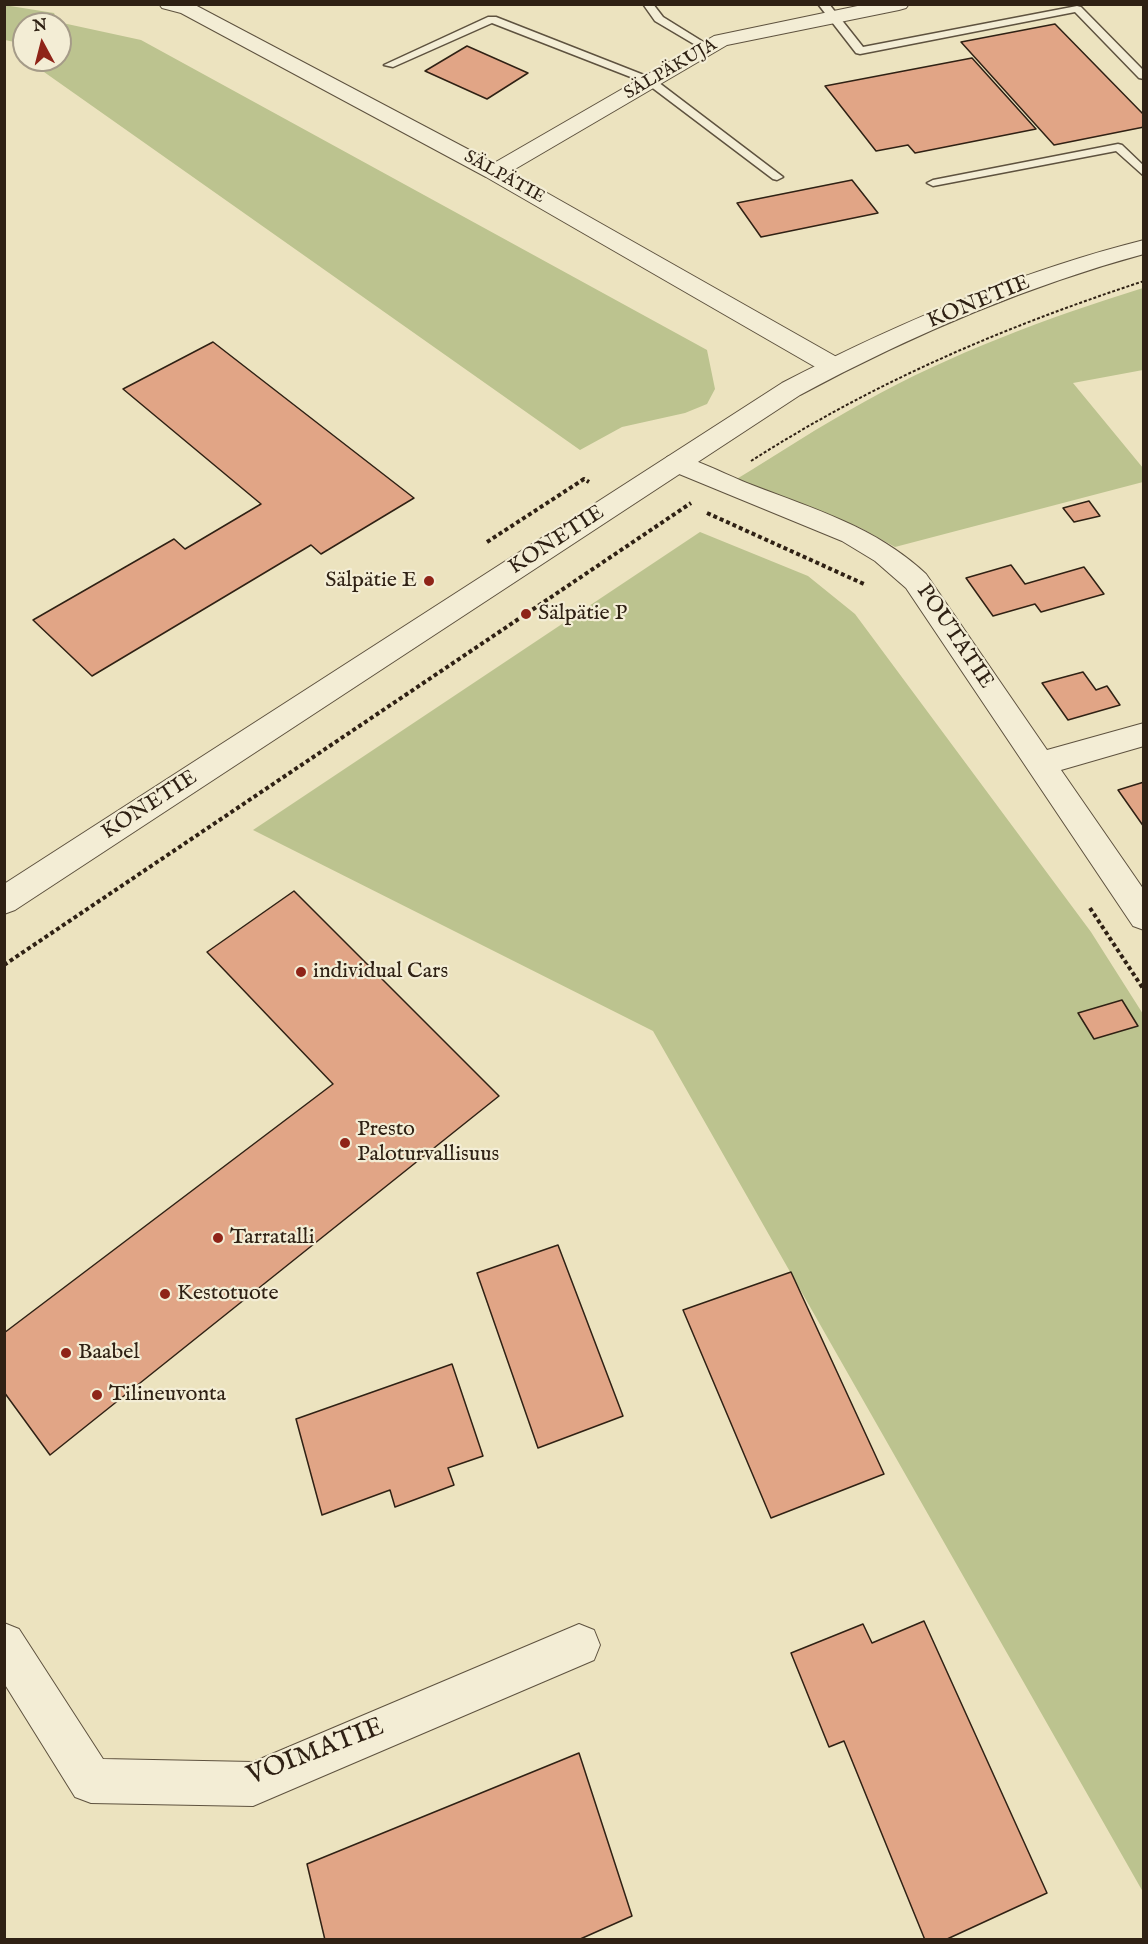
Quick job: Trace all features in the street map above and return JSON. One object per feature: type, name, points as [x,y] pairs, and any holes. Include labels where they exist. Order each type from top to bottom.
[{"type":"street","name":"SÄLPÄKUJA","points":[[494,172],[721,40],[828,11],[899,4]]},
{"type":"street","name":"SÄLPÄTIE","points":[[183,6],[494,172],[833,366]]},
{"type":"street","name":"KONETIE","points":[[4,901],[791,389],[833,366],[989,295],[1143,247]]},
{"type":"street","name":"POUTATIE","points":[[676,463],[868,542],[902,566],[916,580],[1143,917]]},
{"type":"street","points":[[1040,764],[1143,734]]},
{"type":"street","name":"VOIMATIE","points":[[4,1644],[91,1781],[253,1784],[579,1644]]},
{"type":"lane","points":[[648,4],[659,19],[708,48]]},
{"type":"lane","points":[[828,11],[860,51],[1077,9],[1143,76]]},
{"type":"lane","points":[[389,64],[492,19],[650,81],[777,177]]},
{"type":"lane","points":[[933,183],[1118,147],[1143,173]]},
{"type":"path","points":[[4,965],[754,459],[858,398],[956,350],[1082,301],[1143,281]]},
{"type":"path","points":[[688,504],[873,588]]},
{"type":"path","points":[[1084,899],[1143,990]]},
{"type":"green space","points":[[4,5],[48,12],[12,12],[12,41],[5,40]]},
{"type":"green space","points":[[72,25],[141,40],[707,350],[715,389],[707,404],[685,413],[622,427],[580,450],[44,72],[72,72]]},
{"type":"green space","points":[[1143,288],[1143,370],[1073,383],[1143,468],[1143,482],[895,547],[859,527],[735,480],[848,411],[931,368],[1036,324]]},
{"type":"green space","points":[[700,532],[808,576],[855,614],[1091,932],[1143,1014],[1143,1892],[653,1031],[253,830]]},
{"type":"building","points":[[1055,24],[1144,115],[1144,127],[1054,145],[961,42]]},
{"type":"building","points":[[467,46],[528,73],[487,99],[425,71]]},
{"type":"building","points":[[972,58],[1036,129],[915,153],[908,145],[876,151],[825,86]]},
{"type":"building","points":[[852,180],[878,213],[761,237],[737,203]]},
{"type":"building","points":[[213,342],[414,498],[321,554],[311,545],[92,676],[33,620],[174,539],[185,549],[261,504],[123,389]]},
{"type":"building","points":[[1089,501],[1100,516],[1074,522],[1063,508]]},
{"type":"building","points":[[1011,565],[1025,584],[1084,567],[1104,594],[1041,612],[1035,604],[993,616],[966,578]]},
{"type":"building","points":[[1083,672],[1096,690],[1107,686],[1120,705],[1068,720],[1042,683]]},
{"type":"building","points":[[1144,782],[1144,827],[1118,790]]},
{"type":"building","points":[[294,891],[499,1096],[50,1455],[4,1392],[4,1333],[333,1084],[207,952]]},
{"type":"building","points":[[1122,1000],[1138,1026],[1094,1039],[1078,1013]]},
{"type":"building","points":[[558,1245],[623,1416],[538,1448],[477,1273]]},
{"type":"building","points":[[791,1272],[884,1474],[771,1518],[683,1310]]},
{"type":"building","points":[[452,1364],[483,1456],[448,1468],[454,1485],[395,1507],[390,1490],[322,1515],[296,1419]]},
{"type":"building","points":[[924,1621],[1047,1893],[945,1940],[925,1940],[844,1741],[829,1747],[791,1653],[863,1624],[872,1643]]},
{"type":"building","points":[[579,1753],[632,1916],[578,1940],[325,1940],[307,1864]]},
{"type":"place","name":"Sälpätie E","points":[[429,581]]},
{"type":"place","name":"Sälpätie P","points":[[526,614]]},
{"type":"place","name":"individual Cars","points":[[301,972]]},
{"type":"place","name":"Presto Paloturvallisuus","points":[[345,1143]]},
{"type":"place","name":"Tarratalli","points":[[218,1238]]},
{"type":"place","name":"Kestotuote","points":[[165,1294]]},
{"type":"place","name":"Baabel","points":[[66,1353]]},
{"type":"place","name":"Tilineuvonta","points":[[97,1395]]}]
